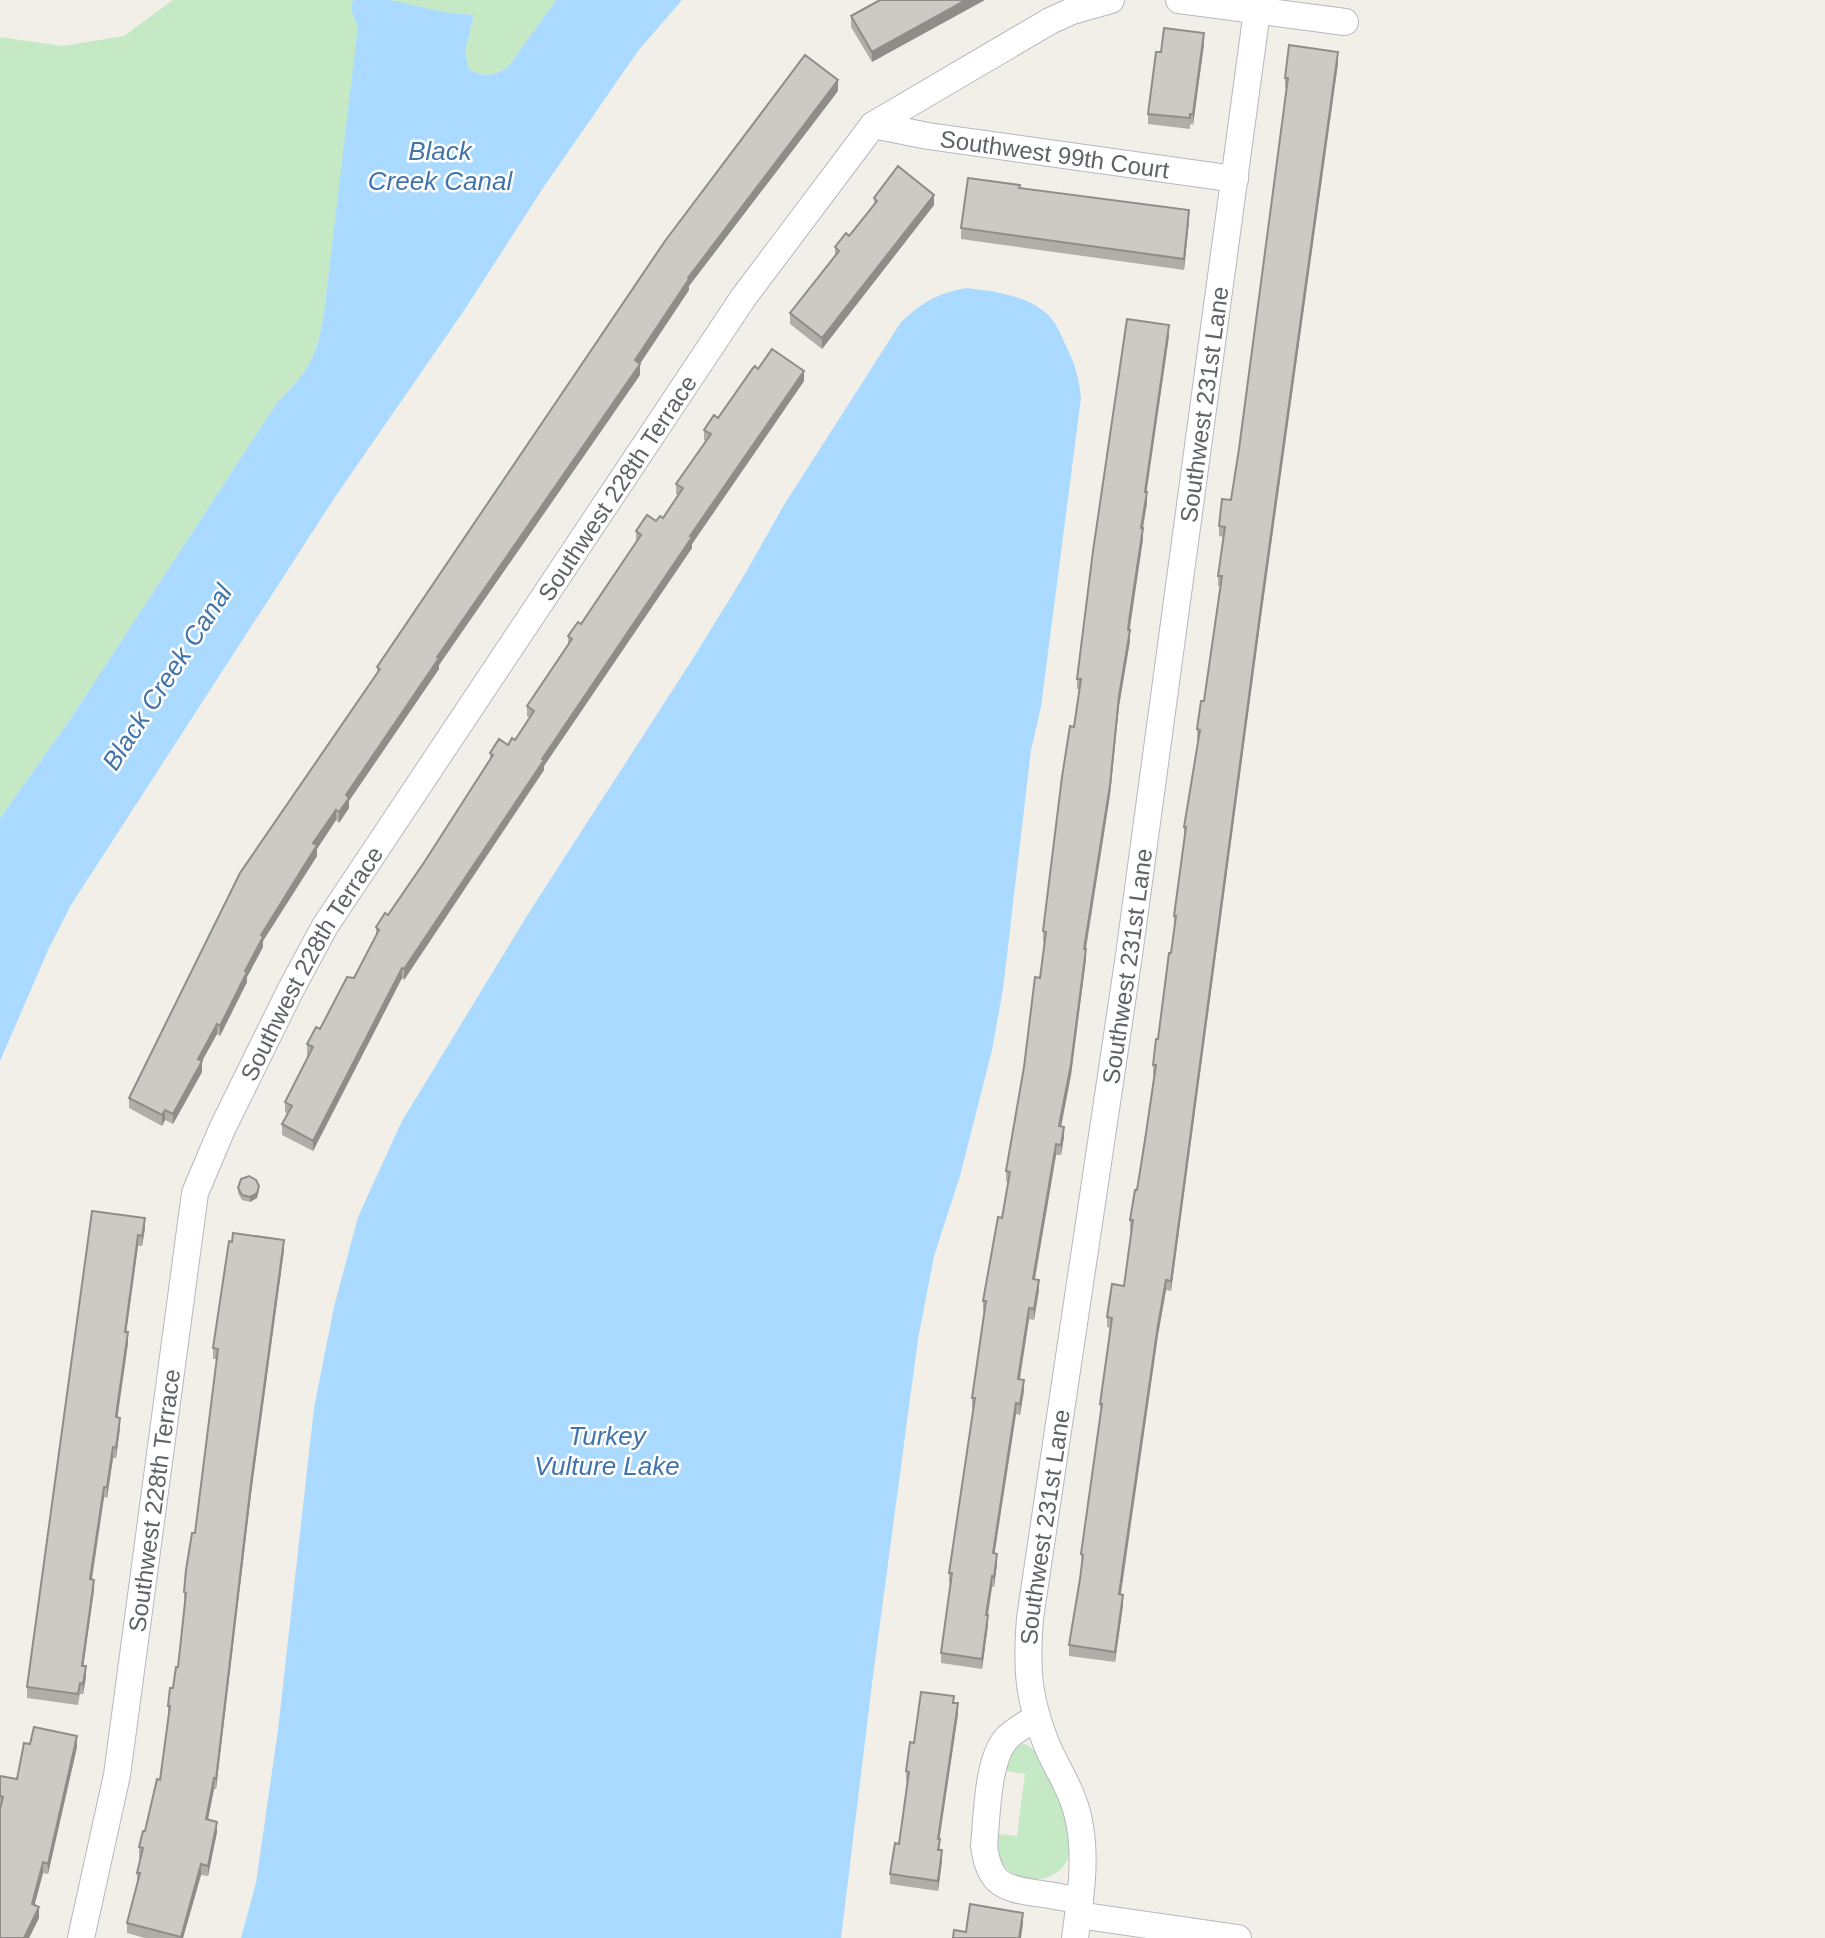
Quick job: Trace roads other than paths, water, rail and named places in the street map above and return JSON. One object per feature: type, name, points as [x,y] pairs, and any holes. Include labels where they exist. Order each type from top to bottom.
[{"type":"street","points":[[873,125],[1050,21],[1072,11],[1111,0]]},
{"type":"street","points":[[1180,0],[1345,22]]},
{"type":"street","name":"Southwest 231st Lane","points":[[1077,1918],[1083,1856],[1079,1820],[1069,1788],[1048,1748],[1029,1689],[1027,1670],[1030,1618],[1129,956],[1256,10]]},
{"type":"street","name":"Southwest 99th Court","points":[[873,125],[928,136],[1235,179]]},
{"type":"street","name":"Southwest 228th Terrace","points":[[81,1938],[117,1774],[190,1216],[195,1193],[212,1151],[290,991],[325,926],[743,298],[873,125]]},
{"type":"street","points":[[1037,1717],[1006,1739],[998,1751],[994,1765],[984,1846],[990,1871],[999,1884],[1077,1918],[1238,1938]]},
{"type":"water","name":"Black Creek Canal","points":[[353,0],[390,0],[444,12],[474,15],[465,52],[469,69],[488,75],[508,67],[556,0],[682,0],[638,51],[543,188],[465,309],[335,497],[71,905],[49,948],[0,1061],[0,818],[71,718],[278,401],[299,379],[312,358],[320,335],[325,305],[358,26],[351,10]]},
{"type":"water","name":"Turkey Vulture Lake","points":[[966,288],[1014,296],[1046,313],[1054,322],[1072,359],[1081,398],[1041,707],[1031,750],[1003,989],[992,1050],[960,1176],[934,1256],[918,1339],[841,1938],[241,1938],[256,1883],[278,1730],[314,1408],[334,1307],[358,1217],[402,1121],[530,911],[692,660],[784,505],[901,322],[930,300]]}]
